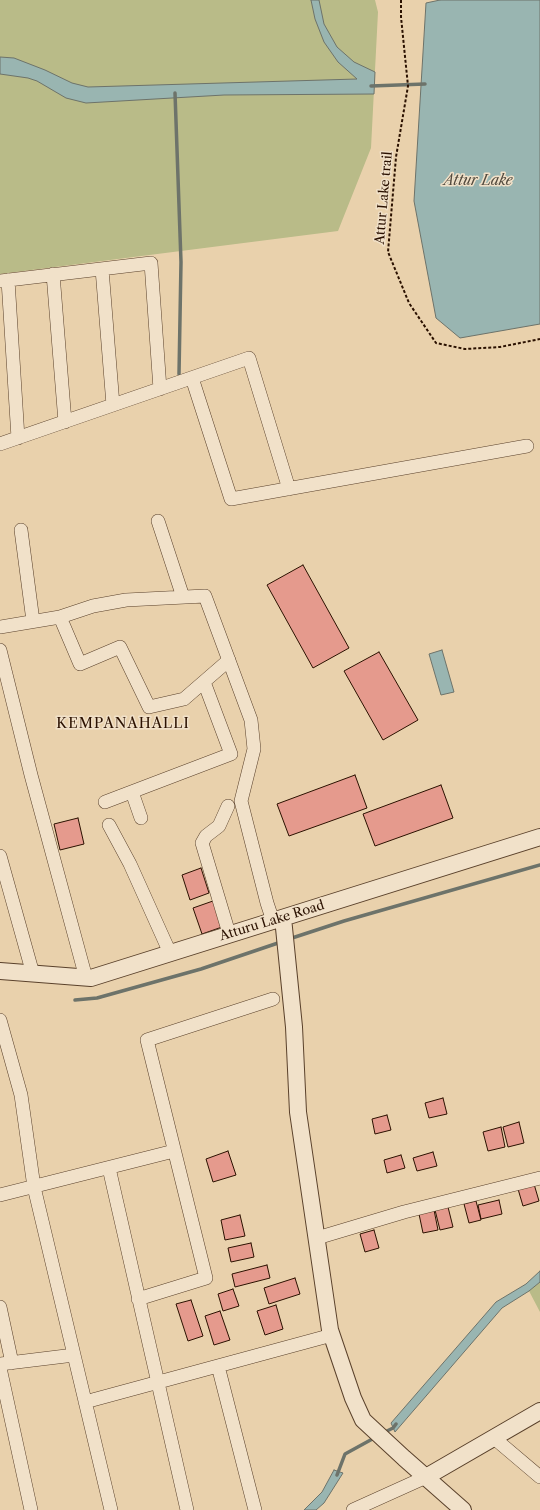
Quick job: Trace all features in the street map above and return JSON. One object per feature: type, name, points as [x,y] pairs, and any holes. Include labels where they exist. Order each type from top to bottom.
[{"type":"street","points":[[18,438],[4,280],[151,263],[160,389]]},
{"type":"street","points":[[102,269],[113,405]]},
{"type":"street","points":[[53,274],[65,422]]},
{"type":"street","points":[[0,444],[249,358],[289,489]]},
{"type":"street","points":[[192,378],[230,499],[527,446]]},
{"type":"street","points":[[158,521],[183,597]]},
{"type":"street","points":[[21,530],[34,621]]},
{"type":"street","points":[[0,627],[60,617],[93,606],[126,600],[205,596],[251,720],[254,749],[241,801],[267,903],[278,919],[294,1026],[298,1112],[330,1330],[353,1398],[363,1420],[464,1510]]},
{"type":"street","points":[[60,617],[80,664],[120,647],[149,707],[184,699],[229,660]]},
{"type":"street","points":[[0,650],[31,775],[86,978]]},
{"type":"street","points":[[204,682],[231,754]]},
{"type":"street","points":[[105,802],[231,754],[254,749]]},
{"type":"street","points":[[132,792],[141,818]]},
{"type":"street","points":[[228,806],[219,826],[206,836],[202,843],[228,930]]},
{"type":"street","points":[[109,825],[130,864],[170,953]]},
{"type":"street","name":"Atturu Lake Road","points":[[0,971],[91,978],[540,837]]},
{"type":"street","points":[[0,856],[33,974]]},
{"type":"street","points":[[138,1300],[206,1278],[147,1040],[273,999]]},
{"type":"street","points":[[0,1020],[21,1095],[34,1187],[111,1510]]},
{"type":"street","points":[[0,1195],[174,1151]]},
{"type":"street","points":[[109,1168],[187,1510]]},
{"type":"street","points":[[317,1238],[404,1212],[540,1178]]},
{"type":"street","points":[[0,1307],[6,1364],[74,1355]]},
{"type":"street","points":[[86,1402],[332,1335]]},
{"type":"street","points":[[218,1366],[255,1510]]},
{"type":"street","points":[[0,1368],[31,1510]]},
{"type":"street","points":[[353,1510],[426,1477],[540,1411]]},
{"type":"street","points":[[494,1438],[540,1477]]},
{"type":"path","name":"Attur Lake trail","points":[[401,0],[400,17],[407,89],[396,156],[388,252],[409,303],[436,343],[466,349],[500,347],[540,339]]},
{"type":"green space","points":[[0,0],[375,0],[378,12],[371,148],[338,231],[0,274]]},
{"type":"green space","points":[[540,1282],[540,1312],[529,1291]]},
{"type":"water","points":[[311,0],[319,0],[324,24],[337,47],[354,62],[375,72],[374,94],[224,95],[86,103],[66,98],[37,81],[28,78],[0,74],[0,57],[14,58],[45,70],[72,83],[88,87],[357,79],[338,62],[324,42],[315,19]]},
{"type":"water","name":"Attur Lake","points":[[440,0],[540,0],[540,324],[460,338],[436,318],[414,201],[426,3]]},
{"type":"water","points":[[442,650],[454,692],[441,695],[429,654]]},
{"type":"water","points":[[540,1271],[540,1282],[529,1291],[502,1308],[395,1432],[391,1423],[496,1302],[526,1284]]},
{"type":"water","points":[[334,1470],[343,1473],[324,1503],[316,1510],[304,1510],[322,1492]]},
{"type":"building","points":[[303,565],[349,648],[313,668],[267,585]]},
{"type":"building","points":[[379,652],[418,720],[383,740],[344,671]]},
{"type":"building","points":[[355,775],[367,808],[289,836],[277,804]]},
{"type":"building","points":[[441,785],[453,818],[375,846],[363,814]]},
{"type":"building","points":[[78,818],[84,844],[60,850],[54,824]]},
{"type":"building","points":[[201,868],[209,893],[190,900],[182,875]]},
{"type":"building","points":[[213,901],[222,927],[202,934],[193,908]]},
{"type":"building","points":[[443,1098],[447,1114],[429,1118],[425,1103]]},
{"type":"building","points":[[387,1115],[391,1130],[375,1134],[372,1119]]},
{"type":"building","points":[[519,1122],[524,1143],[508,1147],[503,1127]]},
{"type":"building","points":[[501,1127],[505,1147],[488,1151],[483,1132]]},
{"type":"building","points":[[228,1151],[236,1175],[213,1182],[206,1159]]},
{"type":"building","points":[[433,1152],[437,1166],[417,1171],[413,1158]]},
{"type":"building","points":[[401,1155],[405,1168],[387,1173],[384,1160]]},
{"type":"building","points":[[534,1184],[539,1201],[523,1206],[518,1189]]},
{"type":"building","points":[[499,1200],[502,1214],[481,1219],[478,1205]]},
{"type":"building","points":[[476,1201],[481,1220],[469,1223],[464,1204]]},
{"type":"building","points":[[448,1207],[453,1227],[440,1230],[435,1210]]},
{"type":"building","points":[[434,1210],[438,1230],[423,1233],[419,1214]]},
{"type":"building","points":[[240,1215],[245,1236],[225,1240],[221,1220]]},
{"type":"building","points":[[374,1230],[379,1248],[365,1252],[360,1234]]},
{"type":"building","points":[[251,1243],[254,1257],[231,1262],[228,1248]]},
{"type":"building","points":[[267,1265],[270,1278],[235,1287],[232,1274]]},
{"type":"building","points":[[295,1278],[300,1294],[269,1304],[264,1288]]},
{"type":"building","points":[[233,1289],[239,1306],[223,1311],[218,1294]]},
{"type":"building","points":[[191,1300],[203,1336],[188,1341],[176,1304]]},
{"type":"building","points":[[276,1305],[283,1329],[265,1335],[257,1311]]},
{"type":"building","points":[[220,1311],[230,1340],[214,1345],[205,1316]]},
{"type":"waterway","points":[[371,86],[425,84]]},
{"type":"waterway","points":[[175,93],[181,262],[179,374]]},
{"type":"waterway","points":[[289,939],[344,921],[540,865]]},
{"type":"waterway","points":[[75,1000],[97,998],[201,969],[281,942]]},
{"type":"waterway","points":[[383,1433],[393,1428],[396,1424]]},
{"type":"waterway","points":[[337,1475],[345,1454],[376,1437]]},
{"type":"district","name":"KEMPANAHALLI","points":[[123,724]]}]
